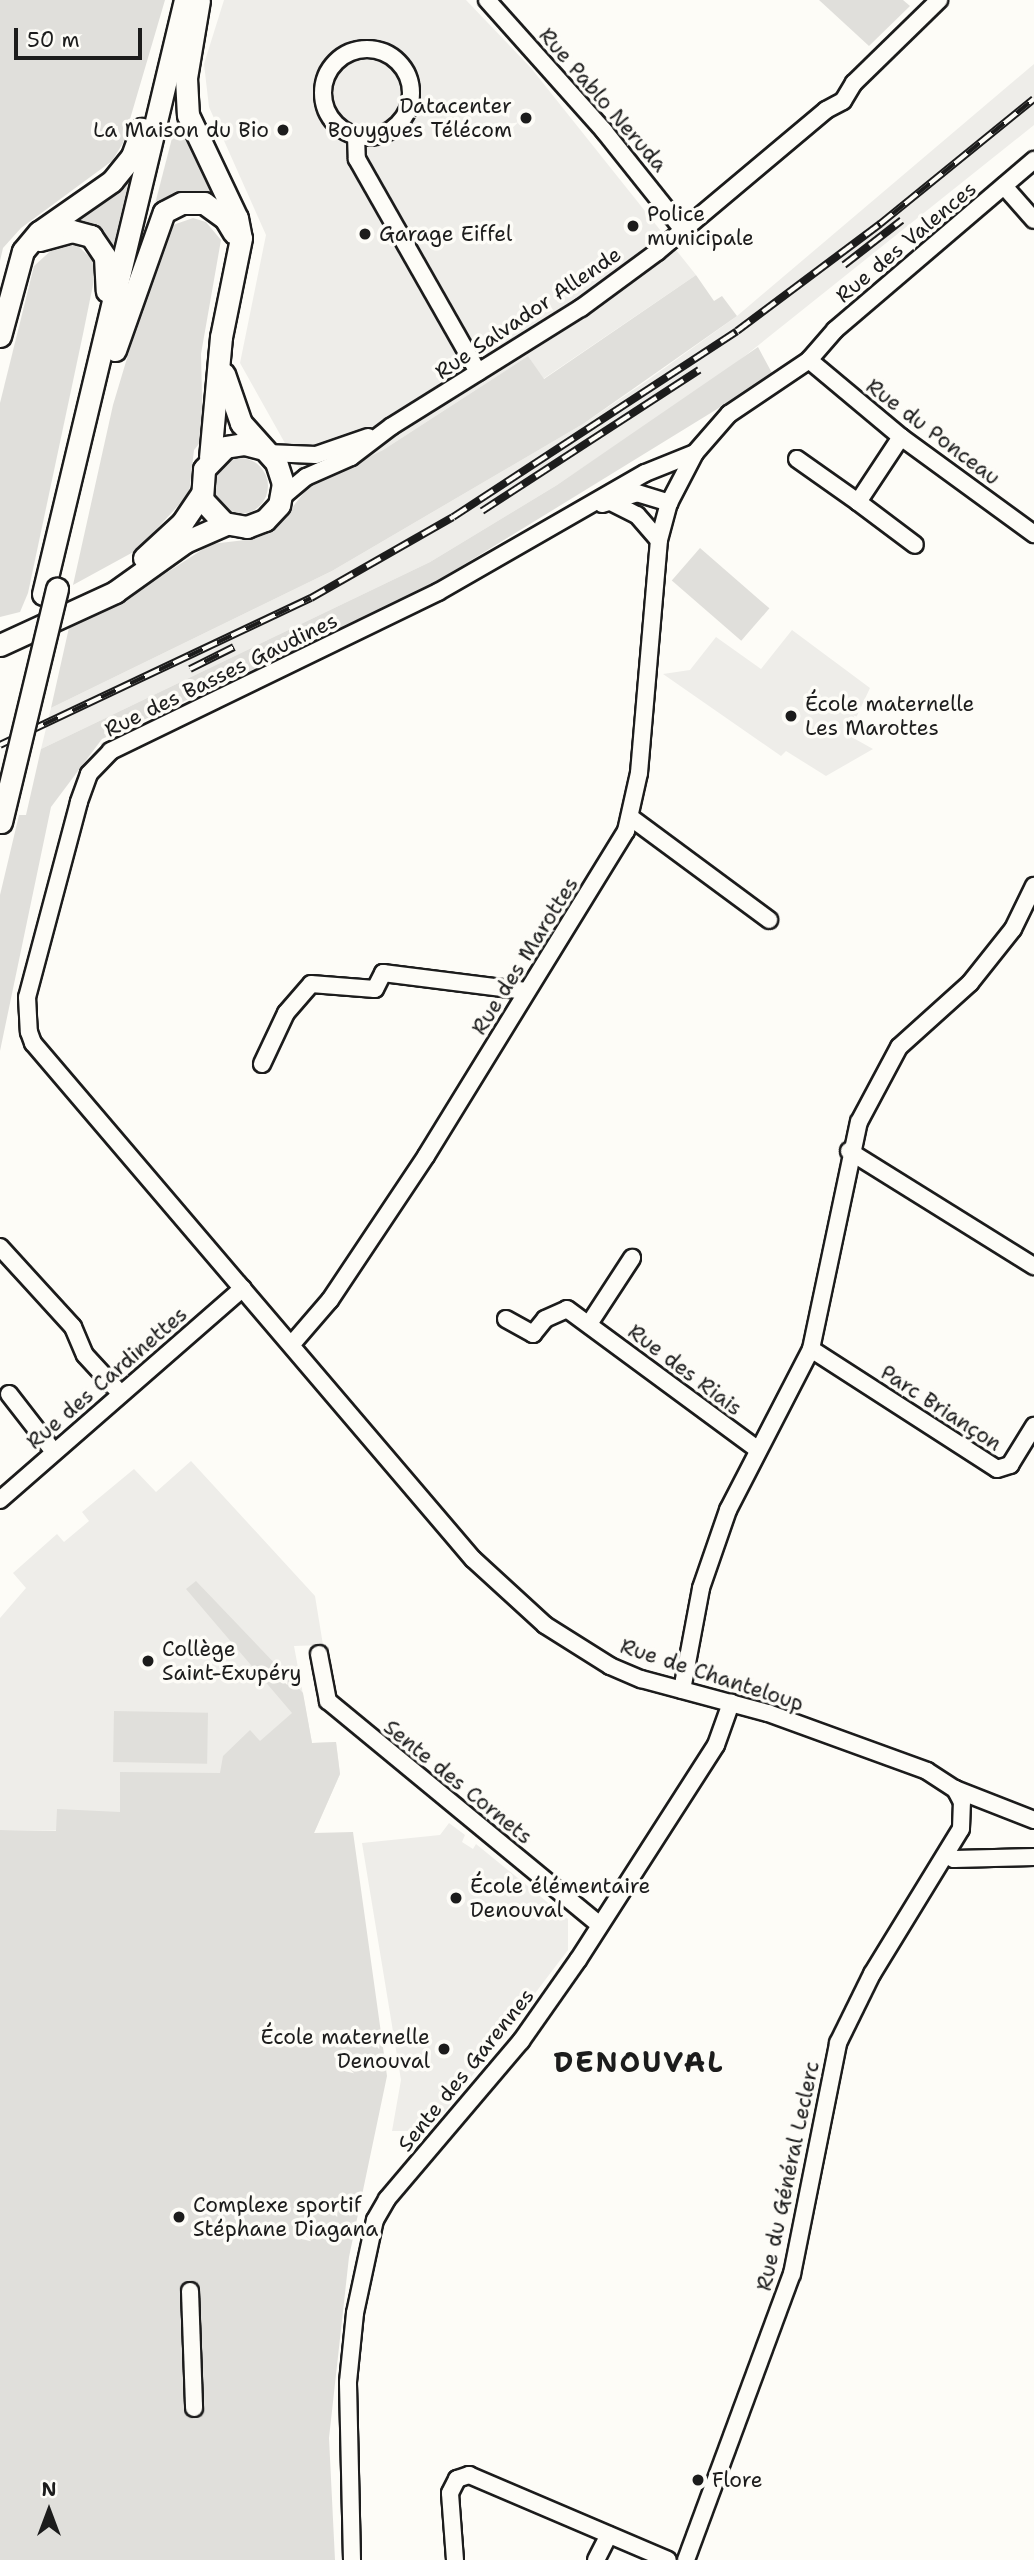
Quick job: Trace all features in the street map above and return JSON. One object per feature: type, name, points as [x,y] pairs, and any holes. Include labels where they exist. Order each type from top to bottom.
[{"type":"main road","points":[[0,336],[18,261],[27,245],[128,163],[184,0]]},
{"type":"main road","points":[[89,397],[184,0]]},
{"type":"main road","points":[[198,0],[186,78],[188,115],[237,218],[241,238],[220,347],[210,458],[201,477],[201,495],[210,512],[226,524],[243,527],[261,522],[282,497],[281,472],[234,409],[220,347]]},
{"type":"main road","points":[[0,768],[115,350],[198,0]]},
{"type":"main road","points":[[115,350],[164,212],[193,201],[213,208],[230,224],[238,255]]},
{"type":"main road","points":[[0,824],[50,592],[108,286],[105,257],[91,236],[72,231],[27,245]]},
{"type":"main road","points":[[210,458],[230,445],[263,450]]},
{"type":"main road","points":[[0,633],[129,570],[181,523],[201,495]]},
{"type":"main road","points":[[0,645],[115,592],[185,542],[226,524]]},
{"type":"street","name":"Rue Pablo Neruda","points":[[487,0],[604,131],[683,230]]},
{"type":"street","name":"Rue Salvador Allende","points":[[282,497],[306,477],[351,457],[392,426],[581,308],[683,230],[826,110],[843,101],[854,83],[939,0]]},
{"type":"street","points":[[375,49],[405,69],[412,94],[409,109],[393,129],[382,135],[356,136],[344,131],[326,111],[323,85],[328,71],[348,52],[375,49]]},
{"type":"street","points":[[356,136],[357,159],[478,373]]},
{"type":"street","name":"Rue des Valences","points":[[809,360],[835,330],[1034,160]]},
{"type":"street","points":[[1004,186],[1034,220]]},
{"type":"street","name":"Rue du Ponceau","points":[[809,360],[901,437],[1034,534]]},
{"type":"street","name":"Rue des Basses Gaudines","points":[[292,1344],[33,1043],[29,1032],[27,997],[89,774],[130,739],[426,598],[645,473],[695,453],[710,432],[748,398],[809,360]]},
{"type":"street","name":"Rue Salvador Allende","points":[[263,450],[316,455],[392,426]]},
{"type":"street","points":[[858,502],[901,437]]},
{"type":"street","name":"Rue des Marottes","points":[[292,1344],[330,1300],[426,1156],[526,991],[618,848],[630,817],[639,773],[659,540],[672,495],[695,453]]},
{"type":"street","points":[[797,459],[915,545]]},
{"type":"street","points":[[645,473],[672,495]]},
{"type":"street","points":[[593,505],[637,493],[672,495]]},
{"type":"street","points":[[611,502],[637,515],[659,540]]},
{"type":"street","points":[[630,817],[769,920]]},
{"type":"street","points":[[682,1690],[701,1588],[728,1510],[757,1449],[811,1349],[849,1151],[869,1101],[900,1047],[970,983],[1013,929],[1034,886]]},
{"type":"street","points":[[262,1064],[286,1013],[310,984],[375,989],[383,973],[526,991]]},
{"type":"street","points":[[849,1151],[1034,1266]]},
{"type":"street","points":[[0,1247],[73,1327],[85,1355],[121,1394]]},
{"type":"street","points":[[589,1324],[632,1258]]},
{"type":"street","name":"Rue des Cardinettes","points":[[0,1500],[243,1288]]},
{"type":"street","name":"Rue des Riais","points":[[506,1319],[533,1334],[545,1319],[567,1309],[757,1449]]},
{"type":"street","name":"Rue de Chanteloup","points":[[292,1344],[509,1596],[610,1666],[731,1703],[927,1771],[955,1789],[1034,1819]]},
{"type":"street","name":"Parc Briançon","points":[[811,1349],[997,1469],[1010,1465],[1034,1426]]},
{"type":"street","points":[[9,1394],[54,1452]]},
{"type":"street","name":"Sente des Cornets","points":[[319,1654],[328,1701],[600,1925]]},
{"type":"street","name":"Sente des Garennes","points":[[352,2560],[347,2422],[350,2359],[365,2257],[380,2208],[521,2041],[600,1925],[716,1745],[731,1703]]},
{"type":"street","points":[[955,1789],[963,1809],[974,1802],[990,1801]]},
{"type":"street","name":"Rue du Général Leclerc","points":[[686,2560],[792,2274],[838,2042],[872,1974],[961,1829],[963,1809]]},
{"type":"street","points":[[946,1856],[954,1860],[1034,1857]]},
{"type":"street","points":[[190,2291],[194,2408]]},
{"type":"street","points":[[455,2560],[450,2493],[457,2479],[469,2475],[668,2560]]},
{"type":"street","points":[[596,2560],[609,2535]]},
{"type":"shaded area","points":[[0,0],[165,0],[123,143],[112,161],[21,228],[3,248],[0,261]]},
{"type":"shaded area","points":[[224,0],[466,0],[531,68],[696,275],[543,379],[528,356],[383,450],[309,486],[240,363],[266,235],[209,107],[204,64]]},
{"type":"shaded area","points":[[819,0],[903,0],[910,6],[869,46]]},
{"type":"shaded area","points":[[1034,64],[1034,125],[726,371],[557,485],[430,562],[41,749],[51,708],[332,571],[583,424],[648,380],[737,316]]},
{"type":"shaded area","points":[[179,111],[215,196],[157,208],[155,204]]},
{"type":"shaded area","points":[[132,167],[113,250],[110,252],[68,224]]},
{"type":"shaded area","points":[[193,218],[206,222],[221,240],[201,354],[203,439],[194,450],[189,494],[137,550],[73,585],[113,405],[163,238],[173,225]]},
{"type":"shaded area","points":[[77,245],[93,260],[95,275],[83,334],[28,593],[20,612],[0,617],[0,403],[34,266],[56,246]]},
{"type":"shaded area","points":[[696,275],[714,301],[722,296],[737,316],[583,424],[332,571],[51,708],[70,623],[132,595],[211,544],[254,539],[274,531],[309,486],[383,450],[528,356],[544,379]]},
{"type":"shaded area","points":[[758,347],[772,373],[753,387],[413,596],[102,739],[51,807],[0,1051],[0,895],[19,815],[26,815],[41,749],[430,562],[557,485]]},
{"type":"shaded area","points":[[234,458],[246,458],[256,462],[264,470],[268,486],[264,502],[256,510],[246,514],[234,514],[224,510],[216,502],[212,492],[212,480],[216,470],[224,462]]},
{"type":"shaded area","points":[[700,548],[769,608],[741,641],[672,580]]},
{"type":"shaded area","name":"École maternelle Les Marottes","points":[[792,630],[870,688],[848,735],[873,749],[826,776],[786,751],[781,756],[663,674],[690,670],[716,637],[761,669]]},
{"type":"shaded area","name":"Collège Saint-Exupéry","points":[[191,1461],[315,1596],[323,1645],[294,1646],[312,1743],[336,1742],[340,1774],[314,1833],[0,1830],[0,1618],[26,1588],[13,1573],[57,1534],[64,1542],[89,1521],[82,1512],[134,1469],[156,1492]]},
{"type":"shaded area","name":"Complexe sportif Stéphane Diagana","points":[[196,1581],[303,1693],[312,1743],[336,1742],[340,1774],[314,1833],[353,1832],[387,2076],[349,2257],[329,2438],[335,2560],[0,2560],[0,1830],[56,1831],[57,1809],[120,1812],[120,1772],[220,1773],[223,1756],[250,1730],[260,1741],[292,1713],[186,1589]]},
{"type":"shaded area","points":[[114,1711],[208,1713],[207,1764],[113,1762]]},
{"type":"shaded area","points":[[449,1823],[465,1835],[462,1842],[473,1849],[476,1844],[568,1919],[568,1950],[430,2131],[392,2131],[401,2080],[362,1843],[440,1835]]},
{"type":"railway","points":[[0,745],[311,598],[453,517],[737,331],[880,224],[1034,99]]},
{"type":"railway","points":[[844,265],[902,220]]},
{"type":"railway","points":[[482,511],[699,370]]},
{"type":"railway","points":[[190,669],[234,647]]},
{"type":"place","name":"Datacenter Bouygues Télécom","points":[[526,118]]},
{"type":"place","name":"La Maison du Bio","points":[[283,130]]},
{"type":"place","name":"Police municipale","points":[[633,226]]},
{"type":"place","name":"Garage Eiffel","points":[[365,234]]},
{"type":"place","name":"École maternelle Les Marottes","points":[[791,716]]},
{"type":"place","name":"Collège Saint-Exupéry","points":[[148,1661]]},
{"type":"place","name":"École élémentaire Denouval","points":[[456,1898]]},
{"type":"place","name":"École maternelle Denouval","points":[[444,2049]]},
{"type":"place","name":"Complexe sportif Stéphane Diagana","points":[[179,2217]]},
{"type":"place","name":"Flore","points":[[698,2480]]},
{"type":"district","name":"DENOUVAL","points":[[639,2062]]}]
